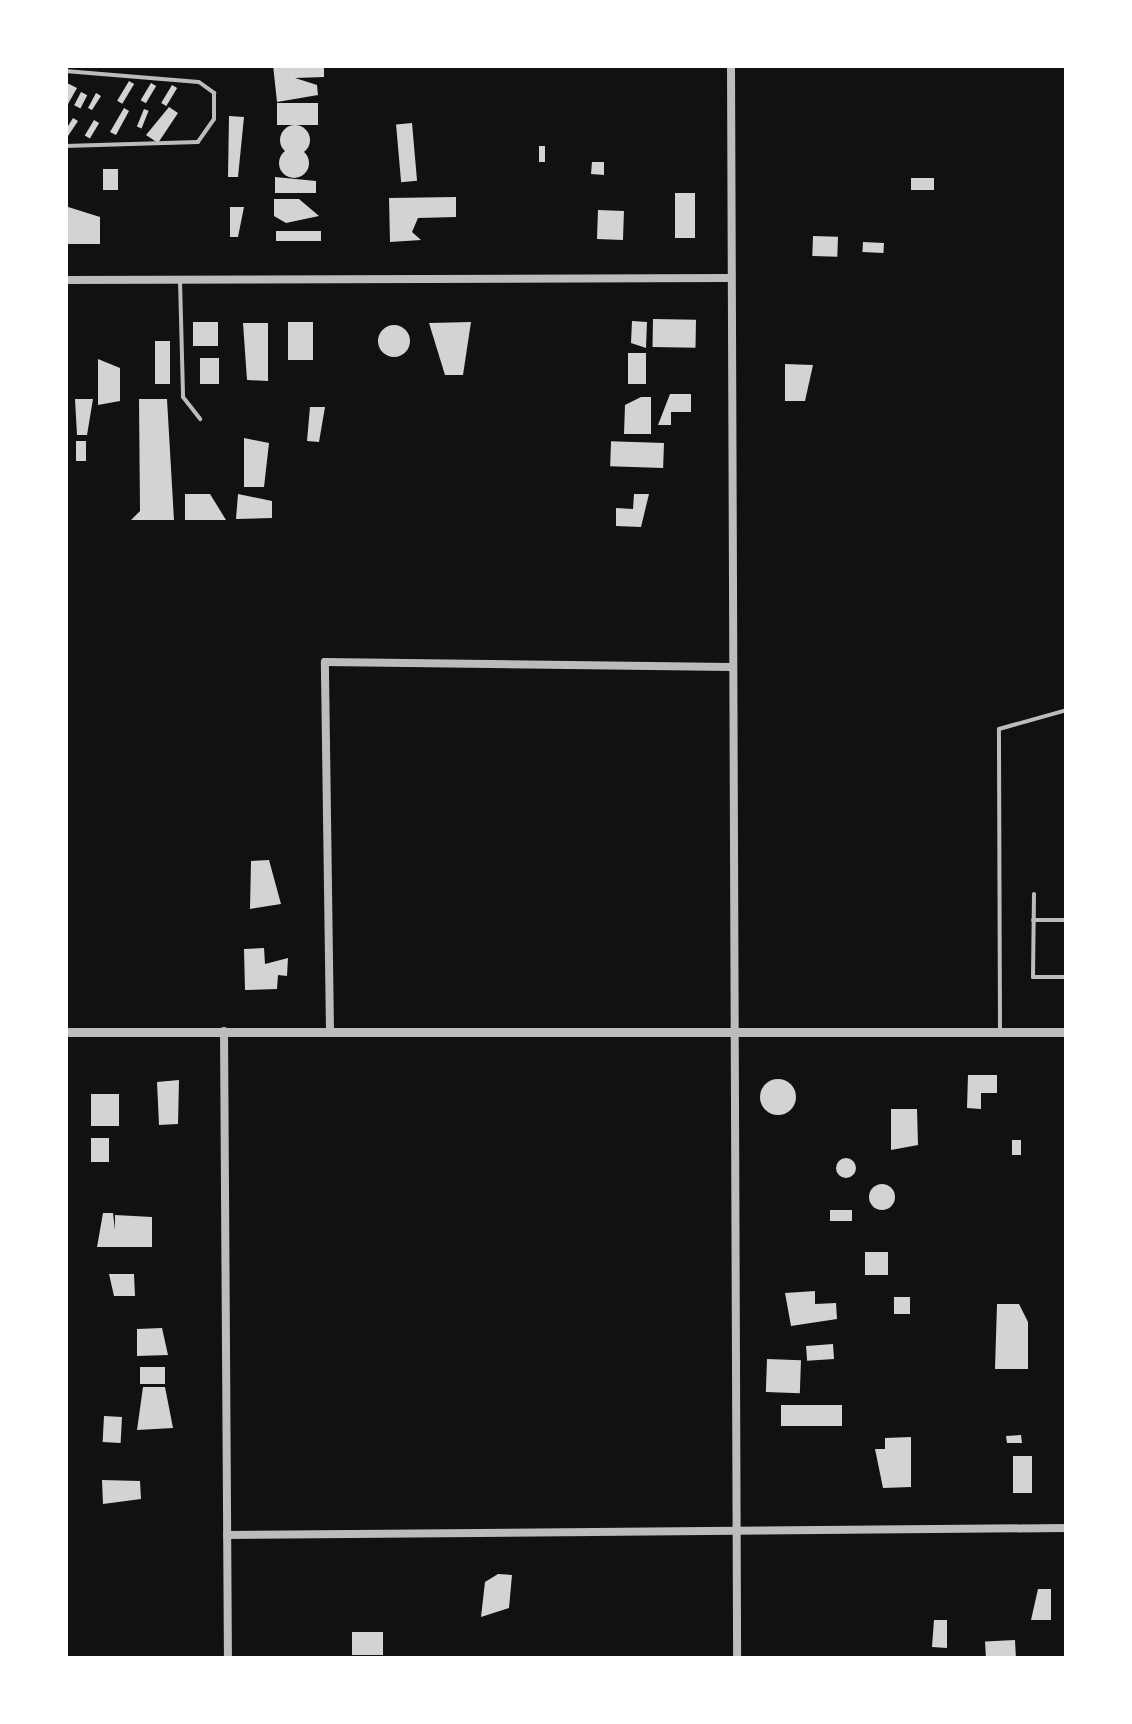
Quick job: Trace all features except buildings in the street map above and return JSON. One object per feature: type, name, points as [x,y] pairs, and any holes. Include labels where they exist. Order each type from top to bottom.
[{"type":"street","points":[[731,65],[728,278],[737,1659]]},
{"type":"street","points":[[65,280],[728,278]]},
{"type":"street","points":[[330,1031],[325,662],[731,668]]},
{"type":"street","points":[[224,1031],[228,1659]]},
{"type":"street","points":[[65,1032],[1067,1032]]},
{"type":"street","points":[[227,1535],[736,1526],[1067,1528]]},
{"type":"lane","points":[[65,71],[199,82],[214,93],[214,120],[198,142],[65,146]]},
{"type":"lane","points":[[180,280],[183,397],[200,419]]},
{"type":"lane","points":[[1000,1032],[999,730],[1067,710]]},
{"type":"lane","points":[[1034,894],[1033,976],[1067,977]]},
{"type":"lane","points":[[1034,920],[1067,920]]}]
